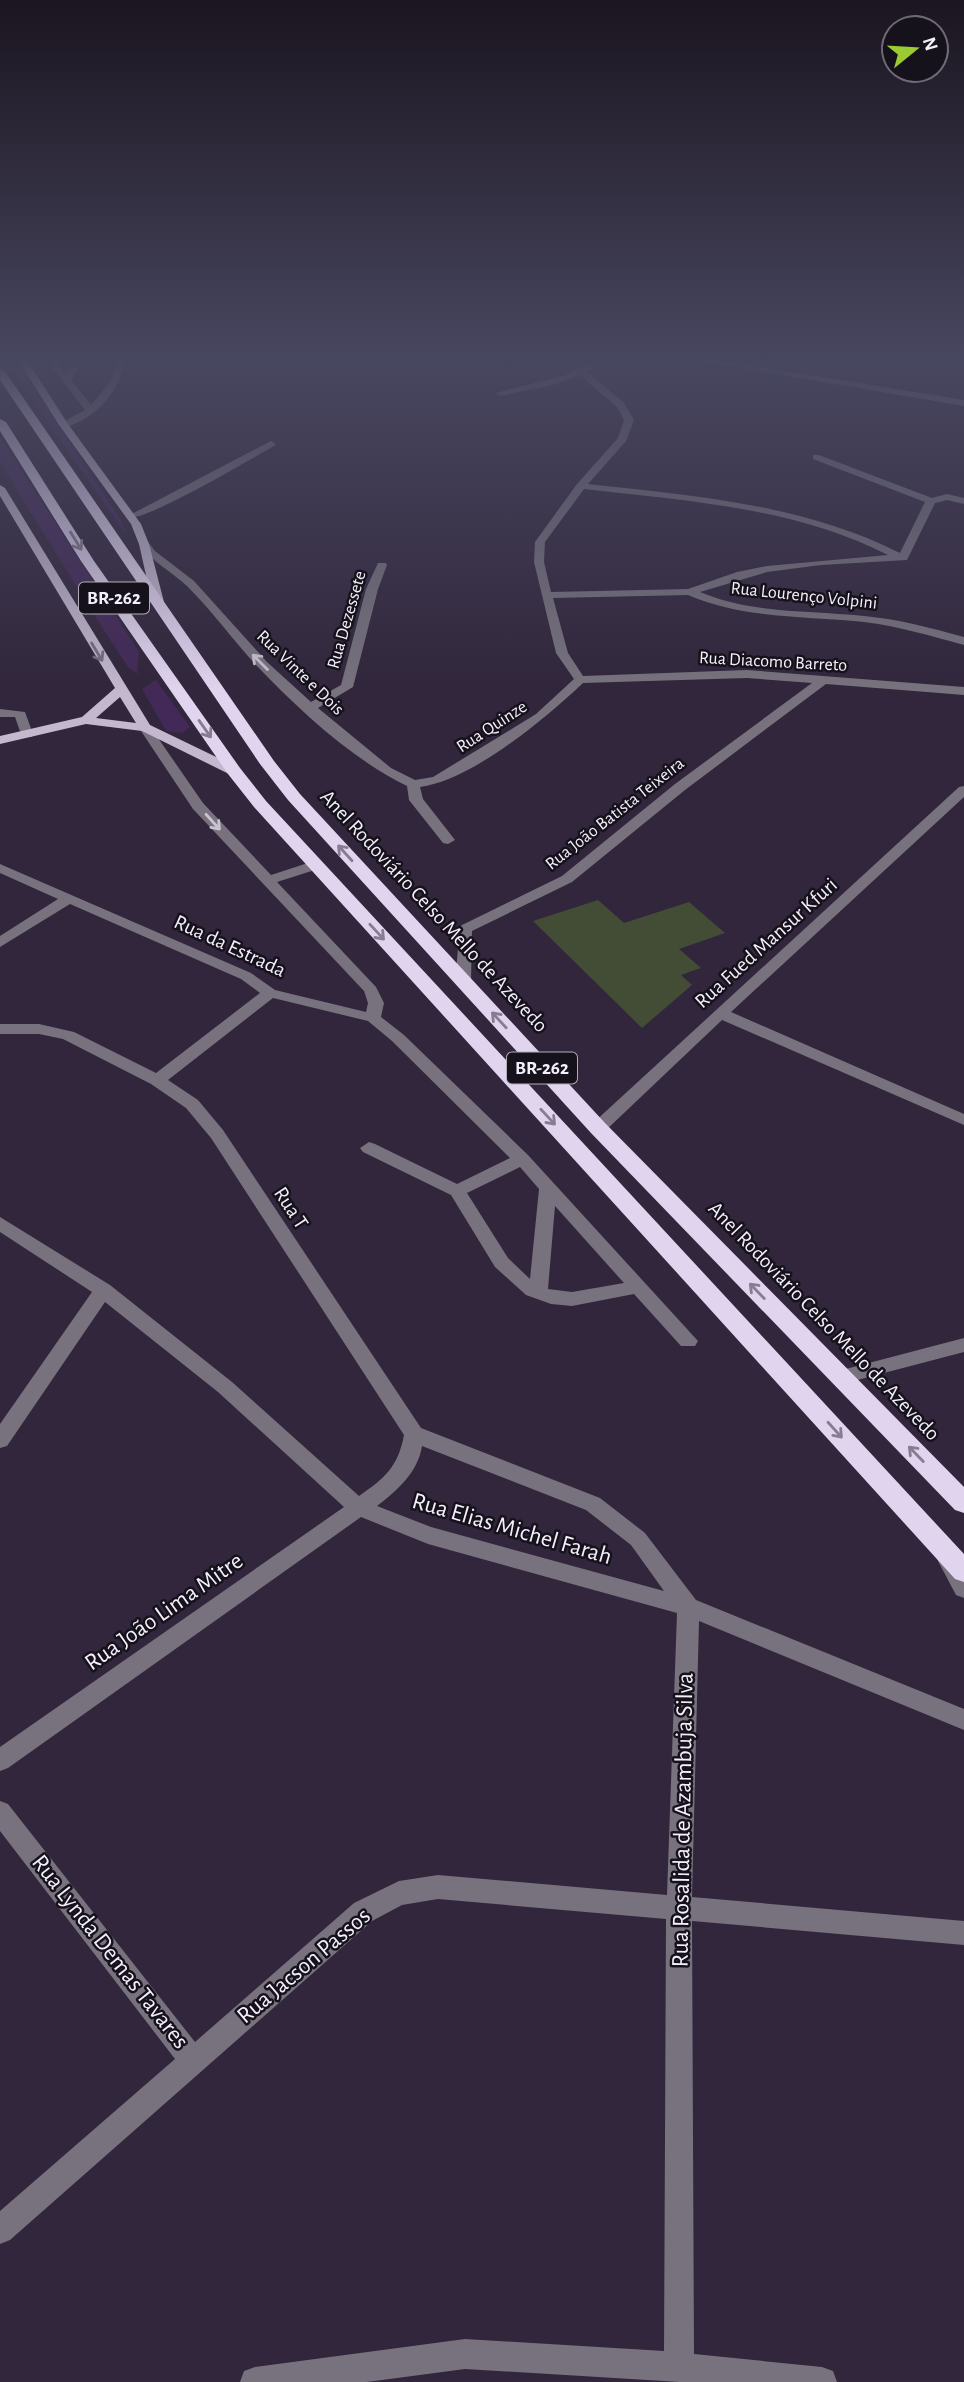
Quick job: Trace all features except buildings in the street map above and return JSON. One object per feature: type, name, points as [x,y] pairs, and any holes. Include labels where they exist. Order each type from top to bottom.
[{"type":"highway","name":"BR-262","points":[[29,468],[88,561],[234,771],[316,865],[964,1571]]},
{"type":"highway","name":"Anel Rodoviário Celso Mello de Azevedo","points":[[66,468],[268,764],[294,797],[598,1128],[964,1503]]},
{"type":"main road","name":"Anel Rodoviário Celso Mello de Azevedo","points":[[95,468],[131,517],[144,544],[158,602]]},
{"type":"main road","points":[[0,488],[120,690],[145,727]]},
{"type":"main road","points":[[86,720],[120,690]]},
{"type":"main road","points":[[0,740],[86,720],[145,727],[234,771]]},
{"type":"street","points":[[131,517],[162,504],[227,468]]},
{"type":"street","points":[[580,680],[562,653],[539,562],[540,542],[597,468]]},
{"type":"street","points":[[846,468],[931,500]]},
{"type":"street","points":[[581,486],[723,503],[792,517],[852,534],[903,558],[931,500],[936,497],[961,500]]},
{"type":"street","name":"Rua Vinte e Dois","points":[[144,544],[151,553],[190,583],[263,665],[312,707],[338,734],[386,771],[413,784]]},
{"type":"street","name":"Rua Lourenço Volpini","points":[[690,592],[743,573],[799,564],[903,558]]},
{"type":"street","name":"Rua Dezessete","points":[[312,707],[346,687],[372,589],[382,565]]},
{"type":"street","points":[[546,595],[690,592]]},
{"type":"street","name":"Rua Lourenço Volpini","points":[[690,592],[707,601],[733,607],[868,620],[925,630],[964,641]]},
{"type":"street","name":"Rua Diacomo Barreto","points":[[580,680],[747,674],[964,691]]},
{"type":"street","name":"Rua Quinze","points":[[413,784],[436,781],[467,764],[540,717],[580,680]]},
{"type":"street","name":"Rua João Batista Teixeira","points":[[463,982],[465,929],[567,879],[680,787],[822,681]]},
{"type":"street","points":[[0,713],[16,712],[21,715],[27,734]]},
{"type":"street","points":[[145,727],[198,806],[371,990],[376,1003],[373,1018]]},
{"type":"street","points":[[413,784],[415,800],[449,841]]},
{"type":"street","name":"Rua Fued Mansur Kfuri","points":[[598,1128],[964,790]]},
{"type":"street","points":[[266,881],[316,865]]},
{"type":"street","name":"Rua da Estrada","points":[[0,868],[246,976],[270,993],[373,1018],[398,1038],[522,1159],[688,1341]]},
{"type":"street","points":[[0,943],[68,899]]},
{"type":"street","points":[[157,1080],[270,993]]},
{"type":"street","points":[[720,1013],[964,1120]]},
{"type":"street","name":"Rua T","points":[[0,1029],[39,1028],[68,1035],[157,1080],[192,1104],[217,1135],[414,1434]]},
{"type":"street","points":[[369,1148],[457,1191],[510,1275],[538,1293],[570,1300],[636,1287]]},
{"type":"street","points":[[457,1191],[522,1159]]},
{"type":"street","points":[[538,1293],[548,1188]]},
{"type":"street","name":"Rua Elias Michel Farah","points":[[0,1223],[103,1290],[225,1387],[358,1507],[428,1535],[688,1607],[964,1720]]},
{"type":"street","points":[[0,1440],[103,1290]]},
{"type":"street","points":[[842,1377],[964,1345]]},
{"type":"street","points":[[358,1507],[390,1485],[410,1458],[414,1434],[593,1504],[638,1539],[688,1607]]},
{"type":"street","name":"Rua João Lima Mitre","points":[[0,1760],[358,1507]]},
{"type":"street","points":[[940,1545],[964,1590]]},
{"type":"street","name":"Rua Rosalida de Azambuja Silva","points":[[679,2367],[679,1908],[688,1607]]},
{"type":"street","name":"Rua Lynda Demas Tavares","points":[[0,1812],[193,2060]]},
{"type":"street","name":"Rua Jacson Passos","points":[[0,2230],[363,1912],[399,1893],[438,1887],[964,1933]]},
{"type":"street","points":[[255,2382],[465,2354],[679,2367],[822,2382]]},
{"type":"shaded area","points":[[3,468],[20,468],[139,652],[137,674],[128,667]]},
{"type":"shaded area","points":[[80,468],[87,468],[120,519],[127,536]]},
{"type":"shaded area","points":[[156,680],[190,727],[182,733],[166,731],[142,689]]}]
